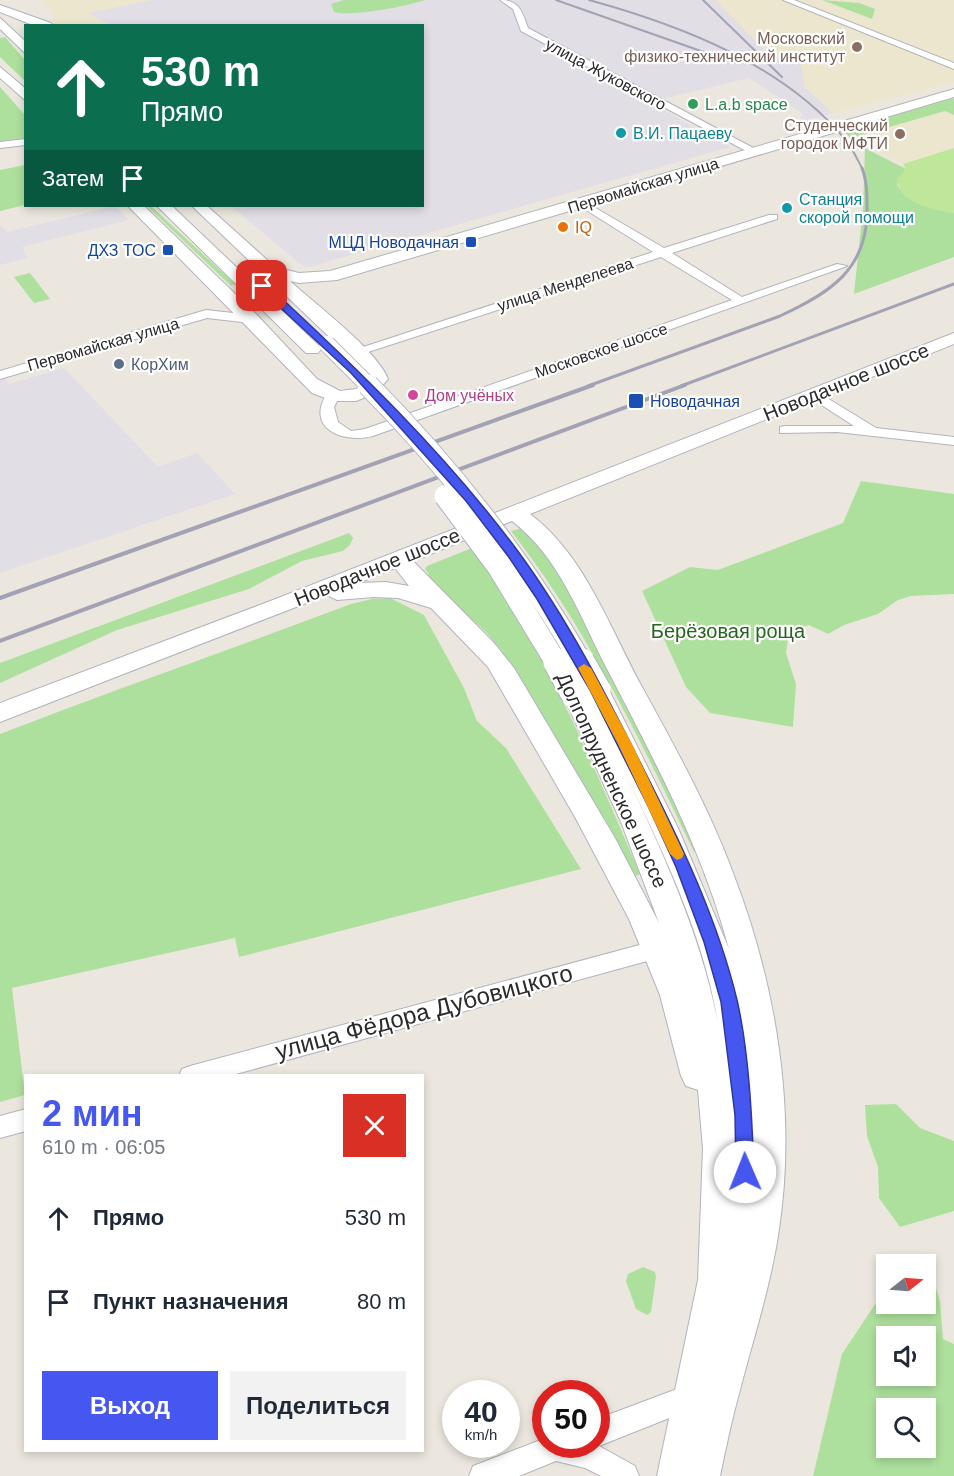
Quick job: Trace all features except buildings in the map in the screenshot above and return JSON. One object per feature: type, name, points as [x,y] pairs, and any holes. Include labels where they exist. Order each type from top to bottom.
[{"type":"main road","points":[[0,8],[42,24]]},
{"type":"main road","points":[[0,22],[5,34],[24,48]]},
{"type":"main road","points":[[5,34],[24,31]]},
{"type":"main road","points":[[3,74],[24,86]]},
{"type":"main road","points":[[3,74],[24,95]]},
{"type":"main road","name":"Первомайская улица","points":[[331,276],[954,93]]},
{"type":"main road","points":[[137,207],[236,280]]},
{"type":"main road","points":[[165,207],[236,280]]},
{"type":"main road","points":[[177,207],[221,247]]},
{"type":"main road","points":[[186,207],[221,247],[251,319],[317,388],[333,395],[349,396],[368,390],[379,379],[376,371],[315,311],[200,207]]},
{"type":"main road","points":[[268,270],[299,278],[331,276]]},
{"type":"main road","points":[[315,311],[308,295],[311,290],[331,276]]},
{"type":"main road","name":"Долгопрудненское шоссе","points":[[236,280],[320,347],[493,558],[528,613],[586,692],[683,867],[711,942],[729,1002],[744,1115],[745,1191],[739,1278],[710,1386],[677,1476]]},
{"type":"main road","name":"Новодачное шоссе","points":[[0,713],[400,559],[954,338]]},
{"type":"main road","points":[[570,492],[553,526],[554,542],[560,559],[660,745],[703,835],[730,904],[749,974],[765,1068],[768,1125],[766,1191],[754,1272],[710,1386]]},
{"type":"main road","points":[[515,513],[535,527],[560,559]]},
{"type":"main road","points":[[400,559],[435,601],[459,621],[497,662],[616,861],[658,949],[683,1020],[705,1116],[710,1227],[716,1279]]},
{"type":"main road","points":[[281,605],[368,589],[413,592],[435,601]]},
{"type":"main road","name":"Долгопрудненское шоссе","points":[[586,692],[684,945],[700,1004],[719,1120],[721,1186],[710,1386],[700,1476]]},
{"type":"street","name":"улица Жуковского","points":[[504,0],[517,8],[524,29],[754,151]]},
{"type":"street","points":[[787,0],[954,66]]},
{"type":"street","points":[[0,145],[24,142]]},
{"type":"street","points":[[582,203],[741,301]]},
{"type":"street","name":"улица Менделеева","points":[[357,351],[773,217]]},
{"type":"street","name":"Московское шоссе","points":[[333,395],[326,407],[332,424],[346,434],[361,434],[841,266]]},
{"type":"street","points":[[206,314],[236,280]]},
{"type":"street","name":"Первомайская улица","points":[[0,375],[206,314],[251,319]]},
{"type":"street","points":[[814,394],[874,432]]},
{"type":"street","points":[[785,430],[819,427],[954,441]]},
{"type":"street","name":"улица Фёдора Дубовицкого","points":[[197,1074],[658,949]]},
{"type":"street","points":[[0,1127],[24,1121]]},
{"type":"street","points":[[610,1428],[710,1386]]},
{"type":"street","points":[[483,1476],[532,1457]]},
{"type":"street","points":[[597,1458],[625,1476]]},
{"type":"shaded area","points":[[44,0],[716,0],[772,58],[788,58],[801,63],[805,87],[833,113],[800,122],[802,113],[749,78],[649,102],[730,147],[305,268],[232,207],[424,207],[424,24],[56,24],[51,9],[46,7]]},
{"type":"shaded area","points":[[44,0],[152,0],[88,13],[108,24],[56,24],[54,23],[51,9],[46,7]]},
{"type":"shaded area","name":"Московский физико-технический институт","points":[[716,0],[954,0],[954,82],[833,113],[805,87],[801,63],[788,58],[772,58]]},
{"type":"shaded area","name":"Студенческий городок МФТИ","points":[[954,98],[954,148],[903,164],[848,138],[842,130]]},
{"type":"shaded area","points":[[111,207],[116,207],[129,220],[22,247],[28,258],[0,265],[0,225],[7,232]]},
{"type":"shaded area","points":[[64,368],[158,467],[197,453],[235,494],[0,573],[0,371],[8,384]]},
{"type":"green space","points":[[344,0],[425,0],[366,12],[334,12],[331,4]]},
{"type":"green space","points":[[822,0],[859,3],[875,9],[872,19]]},
{"type":"green space","points":[[5,37],[24,59],[24,80],[0,57],[0,38]]},
{"type":"green space","points":[[0,87],[24,114],[24,138],[0,142]]},
{"type":"green space","points":[[954,98],[954,115],[945,111],[851,138],[842,130]]},
{"type":"green space","points":[[865,148],[906,169],[897,184],[907,197],[921,205],[954,213],[954,257],[854,294],[863,208]]},
{"type":"green space","points":[[954,148],[954,213],[919,204],[911,200],[899,188],[897,179],[906,169],[903,164]]},
{"type":"green space","points":[[24,165],[24,205],[0,211],[0,170]]},
{"type":"green space","points":[[148,207],[152,207],[235,284],[231,286]]},
{"type":"green space","points":[[30,273],[50,299],[34,303],[14,277]]},
{"type":"green space","name":"Берёзовая роща","points":[[861,481],[954,494],[954,594],[911,596],[898,600],[878,614],[844,625],[828,634],[809,625],[789,633],[786,653],[796,684],[793,727],[710,713],[686,687],[642,591],[690,567],[718,570],[843,523]]},
{"type":"green space","points":[[523,528],[558,566],[700,851],[694,852],[633,728],[588,646],[539,568],[511,531]]},
{"type":"green space","points":[[349,533],[353,538],[350,545],[343,551],[302,561],[249,589],[117,630],[0,683],[0,663]]},
{"type":"green space","points":[[472,548],[498,586],[545,665],[585,748],[640,874],[636,876],[502,651],[486,632],[424,576],[429,574],[425,569],[427,566]]},
{"type":"green space","points":[[390,598],[424,615],[464,688],[477,721],[506,748],[581,869],[239,957],[235,938],[12,988],[24,1095],[0,1102],[0,734],[351,604]]},
{"type":"green space","points":[[896,1104],[920,1128],[954,1141],[954,1211],[900,1227],[879,1198],[878,1167],[867,1136],[865,1105]]},
{"type":"green space","points":[[643,1267],[655,1272],[656,1277],[651,1312],[647,1315],[636,1309],[626,1281],[628,1274]]},
{"type":"green space","points":[[936,1288],[940,1302],[943,1339],[954,1344],[954,1476],[813,1476],[842,1354],[876,1303],[876,1314],[936,1314]]},
{"type":"railway","points":[[556,0],[735,63]]},
{"type":"railway","points":[[589,0],[693,35],[760,68],[819,112],[847,142],[862,168]]},
{"type":"railway","points":[[703,0],[782,77]]},
{"type":"railway","points":[[588,386],[780,316],[830,288],[853,263],[861,248],[866,230],[867,193],[862,168]]},
{"type":"railway","points":[[681,386],[954,284]]},
{"type":"railway","points":[[0,598],[593,385]]},
{"type":"railway","points":[[0,641],[685,385]]},
{"type":"slow traffic","points":[[584,668],[625,744],[677,854]]},
{"type":"place","name":"Московский физико-технический институт","points":[[857,47]]},
{"type":"place","name":"L.a.b space","points":[[693,104]]},
{"type":"place","name":"В.И. Пацаеву","points":[[621,133]]},
{"type":"place","name":"Студенческий городок МФТИ","points":[[900,134]]},
{"type":"place","name":"Станция скорой помощи","points":[[787,208]]},
{"type":"place","name":"IQ","points":[[563,227]]},
{"type":"place","name":"МЦД Новодачная","points":[[471,242]]},
{"type":"place","name":"ДХЗ ТОС","points":[[168,250]]},
{"type":"place","name":"КорХим","points":[[119,364]]},
{"type":"place","name":"Дом учёных","points":[[413,395]]},
{"type":"place","name":"Новодачная","points":[[636,401]]},
{"type":"route","points":[[262,286],[355,371],[416,436],[470,499],[513,553],[543,597],[597,690],[683,867],[711,942],[729,1002],[744,1115],[745,1172]]}]
